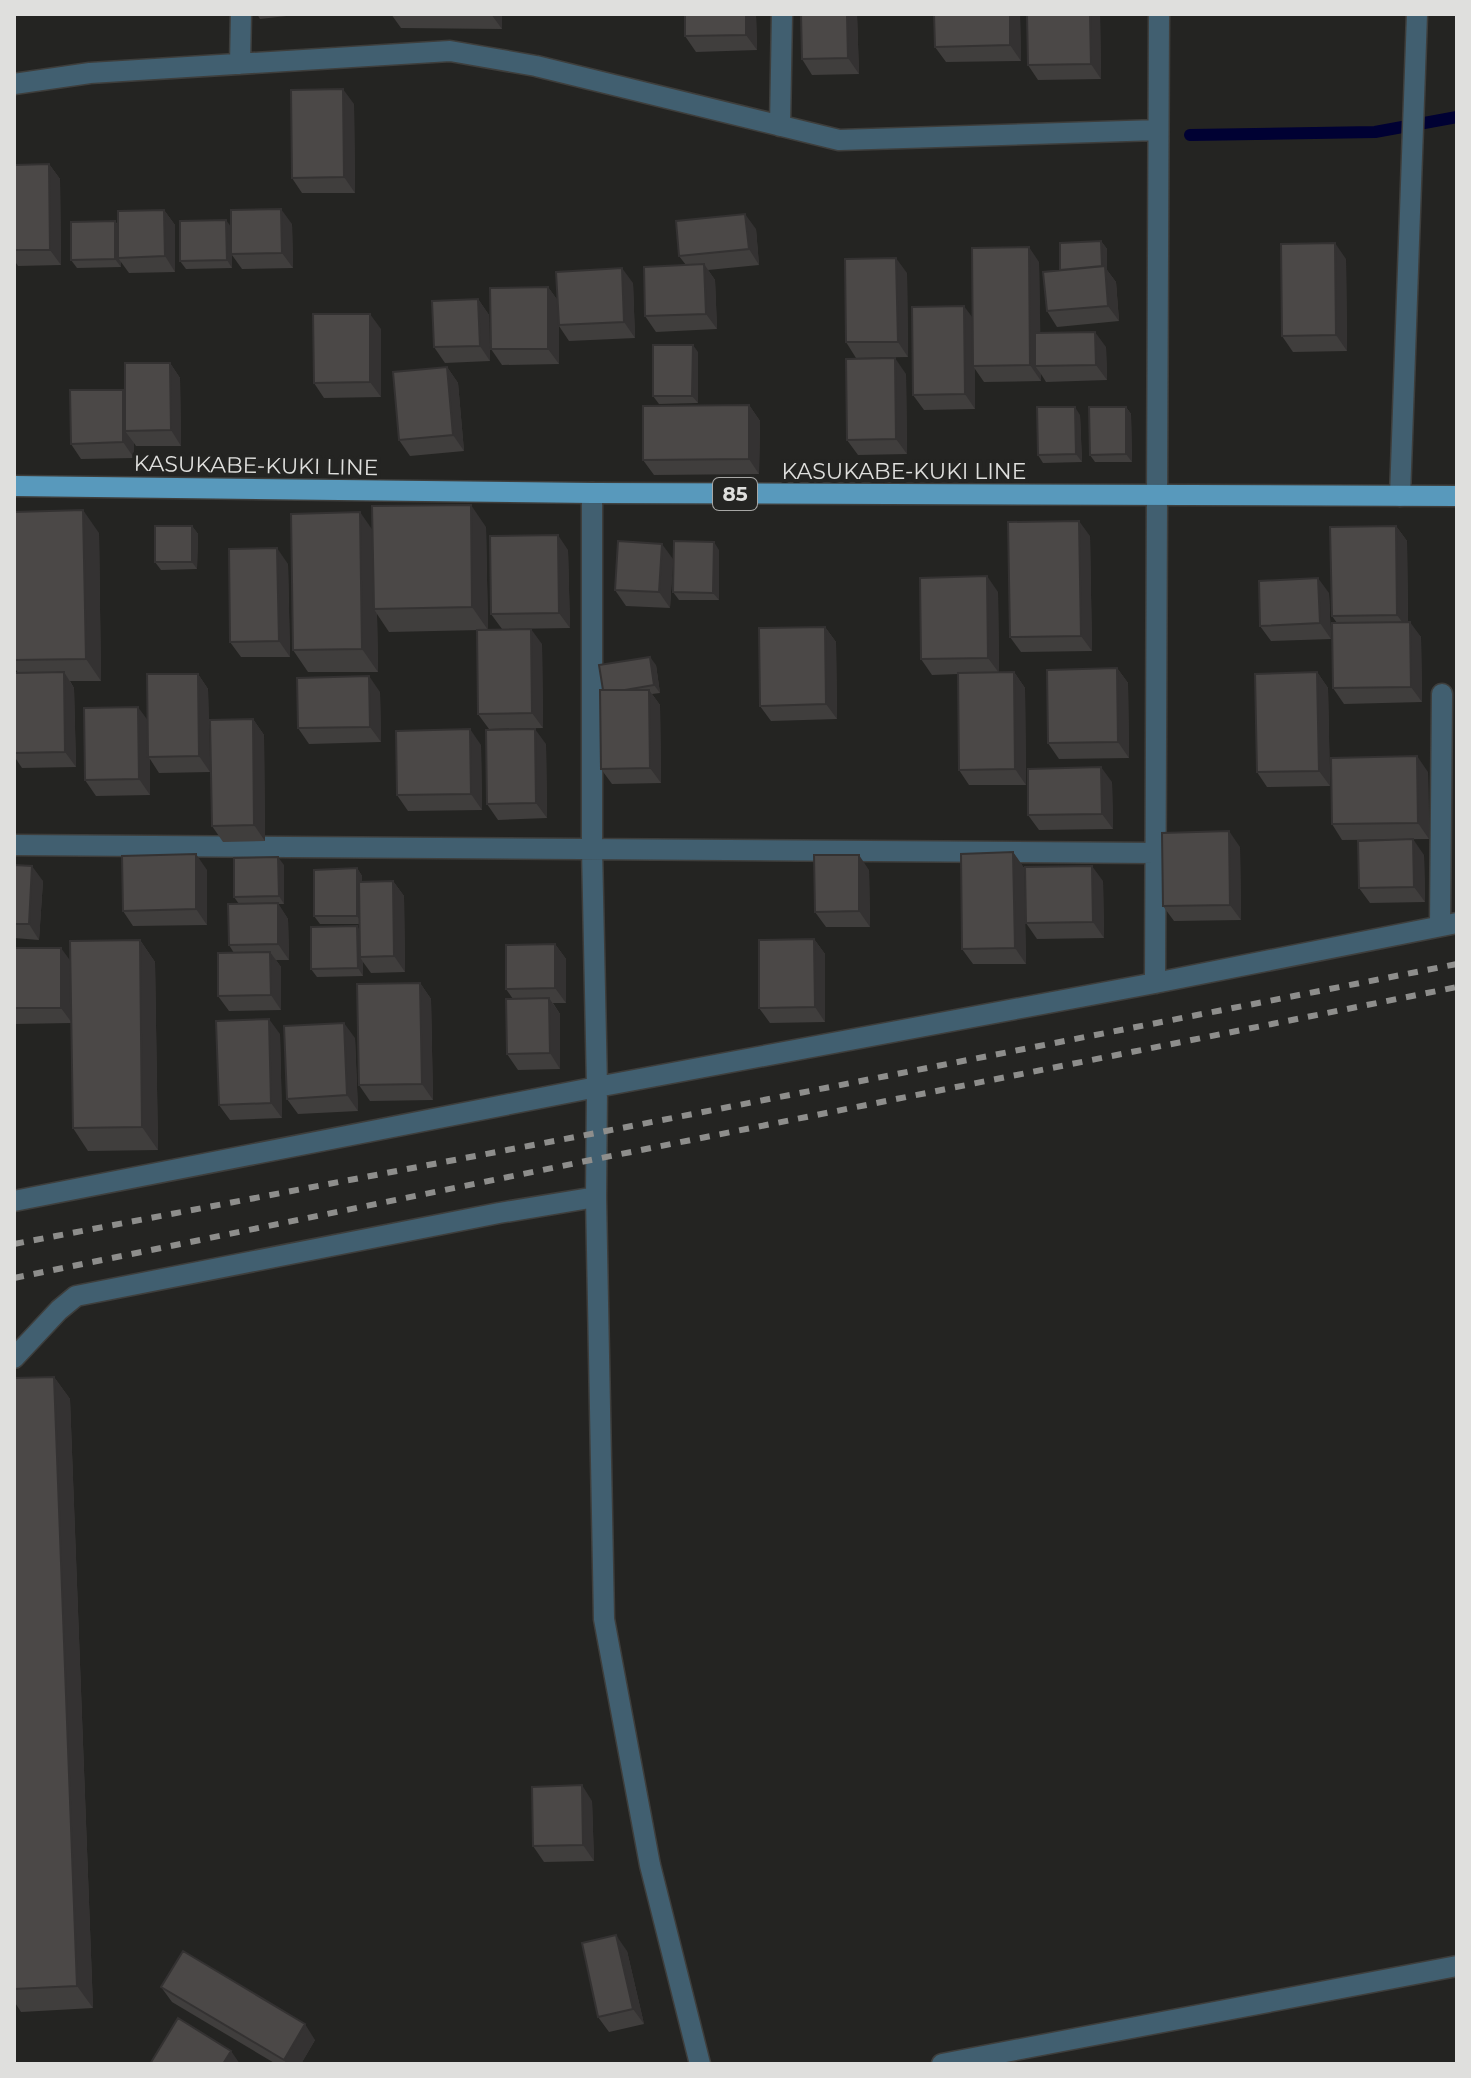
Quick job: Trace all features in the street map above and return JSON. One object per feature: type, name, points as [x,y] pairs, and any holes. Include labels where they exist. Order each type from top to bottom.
[{"type":"main road","name":"KASUKABE-KUKI LINE","points":[[14,486],[592,493],[1457,496]]},
{"type":"street","points":[[240,64],[241,14]]},
{"type":"street","points":[[780,126],[782,14]]},
{"type":"street","points":[[1155,983],[1159,14]]},
{"type":"street","points":[[1400,496],[1417,14]]},
{"type":"street","points":[[14,84],[90,73],[450,51],[536,66],[839,140],[1158,130]]},
{"type":"street","points":[[592,493],[592,849],[604,1619],[650,1865],[700,2064]]},
{"type":"street","points":[[14,1201],[1449,925],[1442,694]]},
{"type":"street","points":[[14,845],[1156,853]]},
{"type":"street","points":[[14,1358],[76,1296],[499,1213],[596,1197]]},
{"type":"street","points":[[942,2064],[1457,1966]]},
{"type":"building","points":[[685,14],[746,14],[746,35],[685,36]]},
{"type":"building","points":[[801,14],[847,14],[848,58],[802,59]]},
{"type":"building","points":[[934,14],[1010,14],[1010,45],[935,47]]},
{"type":"building","points":[[1027,14],[1090,14],[1091,64],[1028,65]]},
{"type":"building","points":[[343,89],[344,177],[292,178],[291,90]]},
{"type":"building","points":[[49,164],[50,250],[14,250],[14,165]]},
{"type":"building","points":[[281,209],[282,253],[231,254],[231,210]]},
{"type":"building","points":[[164,210],[165,256],[118,258],[118,211]]},
{"type":"building","points":[[745,214],[749,249],[679,256],[676,221]]},
{"type":"building","points":[[226,220],[227,260],[180,261],[180,221]]},
{"type":"building","points":[[115,221],[115,259],[71,260],[71,222]]},
{"type":"building","points":[[1101,241],[1102,266],[1060,270],[1060,243]]},
{"type":"building","points":[[1335,243],[1336,335],[1282,336],[1281,244]]},
{"type":"building","points":[[1029,247],[1030,365],[973,366],[972,248]]},
{"type":"building","points":[[896,258],[898,342],[846,342],[845,259]]},
{"type":"building","points":[[704,264],[706,314],[645,316],[644,267]]},
{"type":"building","points":[[1105,266],[1108,306],[1047,311],[1043,272]]},
{"type":"building","points":[[622,268],[624,322],[559,325],[556,272]]},
{"type":"building","points":[[548,287],[548,349],[491,349],[490,288]]},
{"type":"building","points":[[478,299],[480,346],[434,347],[432,301]]},
{"type":"building","points":[[964,306],[965,394],[913,395],[912,307]]},
{"type":"building","points":[[313,314],[370,314],[370,382],[314,383]]},
{"type":"building","points":[[1095,332],[1096,365],[1035,366],[1035,333]]},
{"type":"building","points":[[653,345],[693,345],[692,396],[653,396]]},
{"type":"building","points":[[895,358],[896,439],[847,440],[846,359]]},
{"type":"building","points":[[125,363],[170,363],[171,430],[125,431]]},
{"type":"building","points":[[447,367],[453,435],[399,440],[393,372]]},
{"type":"building","points":[[70,390],[123,390],[123,442],[71,444]]},
{"type":"building","points":[[749,405],[749,459],[643,460],[643,406]]},
{"type":"building","points":[[1037,407],[1075,407],[1076,454],[1038,455]]},
{"type":"building","points":[[1089,407],[1126,407],[1126,454],[1090,455]]},
{"type":"building","points":[[471,505],[472,607],[374,609],[372,506]]},
{"type":"building","points":[[83,510],[86,659],[14,660],[14,512]]},
{"type":"building","points":[[360,512],[362,649],[293,650],[291,514]]},
{"type":"building","points":[[1079,521],[1081,636],[1010,637],[1008,522]]},
{"type":"building","points":[[155,526],[192,526],[192,562],[155,562]]},
{"type":"building","points":[[1396,526],[1397,615],[1332,616],[1330,527]]},
{"type":"building","points":[[558,535],[559,613],[491,614],[490,536]]},
{"type":"building","points":[[618,541],[662,544],[659,592],[615,590]]},
{"type":"building","points":[[674,541],[714,542],[713,593],[673,592]]},
{"type":"building","points":[[277,548],[279,641],[230,642],[229,549]]},
{"type":"building","points":[[987,576],[988,658],[921,659],[920,578]]},
{"type":"building","points":[[1318,578],[1320,623],[1260,626],[1259,581]]},
{"type":"building","points":[[1410,622],[1411,687],[1333,688],[1332,623]]},
{"type":"building","points":[[825,627],[826,704],[760,706],[759,628]]},
{"type":"building","points":[[531,629],[532,713],[478,714],[477,630]]},
{"type":"building","points":[[650,657],[654,685],[603,690],[599,665]]},
{"type":"building","points":[[1117,668],[1118,742],[1048,743],[1047,670]]},
{"type":"building","points":[[64,672],[65,752],[14,753],[14,673]]},
{"type":"building","points":[[1014,672],[1015,769],[959,770],[958,673]]},
{"type":"building","points":[[1317,672],[1319,771],[1257,772],[1255,674]]},
{"type":"building","points":[[147,674],[198,674],[199,756],[148,757]]},
{"type":"building","points":[[369,676],[370,727],[298,728],[297,678]]},
{"type":"building","points":[[600,690],[649,690],[650,768],[601,769]]},
{"type":"building","points":[[138,707],[139,779],[85,780],[84,708]]},
{"type":"building","points":[[253,719],[254,825],[212,826],[210,720]]},
{"type":"building","points":[[470,729],[471,794],[397,795],[396,731]]},
{"type":"building","points":[[535,729],[536,803],[487,804],[486,730]]},
{"type":"building","points":[[1417,756],[1418,823],[1332,824],[1331,758]]},
{"type":"building","points":[[1101,767],[1102,814],[1028,815],[1028,769]]},
{"type":"building","points":[[1229,831],[1230,905],[1163,906],[1162,833]]},
{"type":"building","points":[[1413,839],[1414,887],[1359,888],[1358,841]]},
{"type":"building","points":[[1013,852],[1015,948],[962,949],[961,854]]},
{"type":"building","points":[[196,854],[196,909],[123,911],[122,856]]},
{"type":"building","points":[[814,855],[859,855],[859,911],[815,912]]},
{"type":"building","points":[[278,857],[279,896],[234,897],[234,858]]},
{"type":"building","points":[[14,865],[32,866],[29,924],[14,924]]},
{"type":"building","points":[[1092,866],[1093,922],[1026,923],[1025,867]]},
{"type":"building","points":[[357,868],[357,916],[314,916],[314,870]]},
{"type":"building","points":[[393,881],[394,956],[360,957],[359,882]]},
{"type":"building","points":[[278,903],[278,944],[229,945],[228,904]]},
{"type":"building","points":[[357,926],[358,968],[311,969],[311,927]]},
{"type":"building","points":[[814,939],[815,1007],[759,1008],[759,940]]},
{"type":"building","points":[[140,940],[142,1127],[73,1128],[70,941]]},
{"type":"building","points":[[555,944],[555,988],[506,989],[506,945]]},
{"type":"building","points":[[14,948],[61,948],[61,1008],[14,1008]]},
{"type":"building","points":[[270,952],[271,995],[218,996],[218,953]]},
{"type":"building","points":[[420,983],[422,1084],[359,1085],[357,984]]},
{"type":"building","points":[[549,998],[550,1053],[507,1054],[506,999]]},
{"type":"building","points":[[269,1019],[271,1103],[219,1105],[216,1021]]},
{"type":"building","points":[[344,1023],[347,1095],[287,1099],[284,1026]]},
{"type":"building","points":[[54,1377],[77,1986],[14,1989],[14,1378]]},
{"type":"building","points":[[582,1785],[583,1845],[533,1846],[532,1787]]},
{"type":"building","points":[[616,1935],[633,2009],[598,2017],[582,1943]]},
{"type":"building","points":[[183,1951],[305,2024],[284,2060],[161,1987]]},
{"type":"building","points":[[178,2018],[231,2051],[223,2064],[150,2064]]},
{"type":"waterway","points":[[1190,135],[1375,132],[1457,117]]},
{"type":"railway","points":[[14,1244],[1457,964]]},
{"type":"railway","points":[[14,1278],[1457,987]]}]
